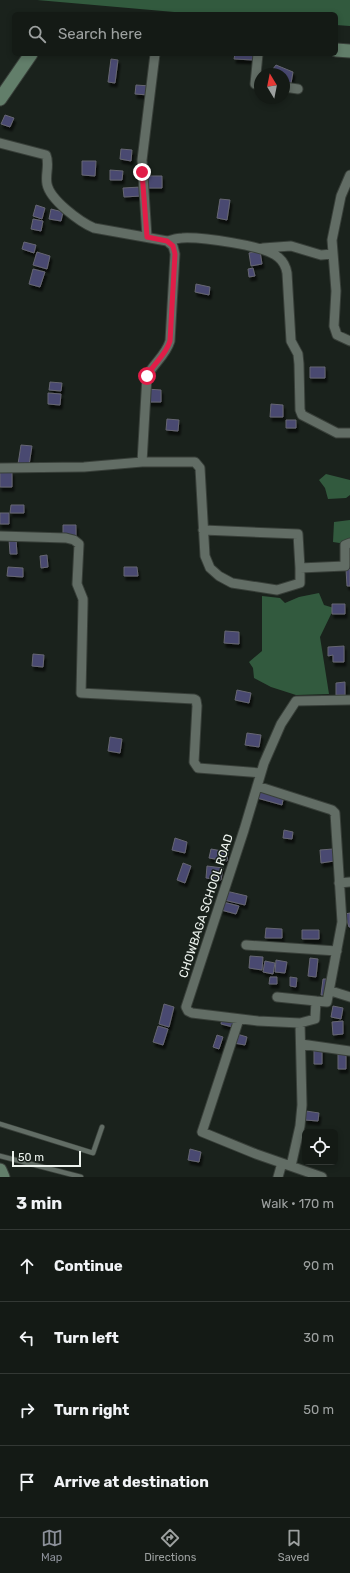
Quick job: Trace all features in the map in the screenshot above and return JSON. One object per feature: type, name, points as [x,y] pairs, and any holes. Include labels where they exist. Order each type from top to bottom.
[{"type":"street","points":[[338,50],[350,51]]},
{"type":"street","points":[[0,99],[30,56]]},
{"type":"street","points":[[147,237],[142,160],[155,56]]},
{"type":"street","points":[[257,68],[258,56]]},
{"type":"street","points":[[290,88],[298,89]]},
{"type":"street","points":[[0,143],[46,155],[47,185],[55,198],[78,219],[94,228],[167,241],[180,238],[199,238],[258,248],[280,257],[285,266],[291,341],[298,354],[298,403],[302,415],[337,433],[350,433]]},
{"type":"street","points":[[350,175],[345,184],[336,217],[332,240],[336,291],[334,326],[337,335],[350,341]]},
{"type":"street","points":[[142,462],[147,376],[168,349],[170,341],[175,254],[173,246],[167,241]]},
{"type":"street","points":[[258,248],[290,246],[321,255],[332,254]]},
{"type":"street","points":[[0,468],[84,466],[142,462],[195,462],[198,464],[203,530],[205,556],[210,568],[219,576],[232,583],[277,590],[300,583],[298,534],[203,530]]},
{"type":"street","points":[[0,536],[66,538],[74,540],[79,544],[77,588],[83,599],[81,693],[194,699],[196,700],[197,706],[194,762],[196,766],[198,768],[261,773]]},
{"type":"street","points":[[300,568],[345,566],[345,545],[350,543]]},
{"type":"street","name":"CHOWBAGA SCHOOL ROAD","points":[[300,1023],[239,1019],[192,1013],[188,1011],[186,1007],[261,773],[277,732],[293,702],[298,700],[350,700]]},
{"type":"street","points":[[257,786],[332,810],[335,813],[342,922],[331,991],[327,1002],[277,997]]},
{"type":"street","points":[[339,883],[350,882]]},
{"type":"street","points":[[246,945],[337,951]]},
{"type":"street","points":[[331,991],[350,997]]},
{"type":"street","points":[[278,1177],[287,1164],[300,1126],[300,1023],[315,1019],[316,1001]]},
{"type":"street","points":[[239,1019],[202,1132],[322,1177]]},
{"type":"street","points":[[301,1044],[350,1051]]},
{"type":"street","points":[[0,1170],[3,1177]]},
{"type":"lane","points":[[0,1124],[93,1153],[102,1127]]},
{"type":"lane","points":[[0,1156],[81,1177]]},
{"type":"shaded area","points":[[37,0],[350,0],[350,26],[338,25],[338,12],[174,12]]},
{"type":"shaded area","points":[[326,474],[350,480],[350,495],[346,498],[328,499],[325,488],[319,480]]},
{"type":"shaded area","points":[[350,520],[350,542],[346,544],[333,542],[334,522]]},
{"type":"shaded area","points":[[319,593],[324,605],[334,608],[320,637],[329,694],[296,695],[271,687],[254,678],[253,668],[249,662],[262,651],[262,596],[280,598],[285,603],[299,597]]},
{"type":"building","points":[[235,56],[254,56],[254,60],[234,59]]},
{"type":"building","points":[[111,59],[118,60],[115,83],[108,82]]},
{"type":"building","points":[[276,65],[283,68],[274,68]]},
{"type":"building","points":[[290,71],[293,72],[290,83]]},
{"type":"building","points":[[136,85],[150,86],[149,95],[135,94]]},
{"type":"building","points":[[5,115],[14,118],[10,127],[1,124]]},
{"type":"building","points":[[121,149],[132,150],[131,161],[120,159]]},
{"type":"building","points":[[82,161],[96,161],[95,176],[82,175]]},
{"type":"building","points":[[110,170],[123,171],[122,180],[110,180]]},
{"type":"building","points":[[144,176],[162,176],[162,188],[144,188]]},
{"type":"building","points":[[141,187],[141,196],[124,197],[123,188]]},
{"type":"building","points":[[220,199],[230,200],[227,220],[217,218]]},
{"type":"building","points":[[36,205],[45,208],[42,219],[33,216]]},
{"type":"building","points":[[51,209],[63,212],[61,221],[49,219]]},
{"type":"building","points":[[33,219],[43,221],[41,231],[31,229]]},
{"type":"building","points":[[24,242],[36,245],[34,253],[22,249]]},
{"type":"building","points":[[260,251],[262,264],[251,266],[249,253]]},
{"type":"building","points":[[37,252],[50,256],[47,269],[33,265]]},
{"type":"building","points":[[253,268],[255,276],[249,277],[248,269]]},
{"type":"building","points":[[33,269],[45,272],[40,287],[29,284]]},
{"type":"building","points":[[196,284],[210,287],[209,295],[195,292]]},
{"type":"building","points":[[310,367],[325,367],[325,378],[310,378]]},
{"type":"building","points":[[50,382],[62,383],[61,391],[49,390]]},
{"type":"building","points":[[146,389],[161,390],[161,402],[146,402]]},
{"type":"building","points":[[48,393],[61,394],[60,405],[48,404]]},
{"type":"building","points":[[271,404],[283,405],[283,417],[270,417]]},
{"type":"building","points":[[167,419],[179,420],[178,431],[166,430]]},
{"type":"building","points":[[286,420],[296,420],[296,428],[286,428]]},
{"type":"building","points":[[21,445],[32,446],[29,465],[18,464]]},
{"type":"building","points":[[0,472],[12,472],[12,487],[0,487]]},
{"type":"building","points":[[11,505],[24,505],[24,513],[10,513]]},
{"type":"building","points":[[0,513],[9,513],[9,524],[0,524]]},
{"type":"building","points":[[63,525],[76,525],[76,536],[63,536]]},
{"type":"building","points":[[9,539],[16,539],[17,554],[10,554]]},
{"type":"building","points":[[47,555],[48,567],[41,568],[40,556]]},
{"type":"building","points":[[8,567],[23,568],[23,577],[7,576]]},
{"type":"building","points":[[124,567],[137,567],[138,576],[124,576]]},
{"type":"building","points":[[346,569],[350,569],[350,586],[347,586]]},
{"type":"building","points":[[332,604],[345,604],[345,614],[332,614]]},
{"type":"building","points":[[225,631],[239,632],[239,644],[224,643]]},
{"type":"building","points":[[344,646],[344,662],[333,662],[333,655],[328,656],[328,647]]},
{"type":"building","points":[[33,654],[44,655],[43,667],[32,666]]},
{"type":"building","points":[[345,682],[345,695],[336,695],[336,683]]},
{"type":"building","points":[[237,690],[251,693],[249,703],[235,700]]},
{"type":"building","points":[[247,733],[261,735],[259,747],[245,745]]},
{"type":"building","points":[[110,737],[122,739],[120,753],[108,751]]},
{"type":"building","points":[[259,789],[284,795],[282,805],[257,798]]},
{"type":"building","points":[[284,830],[293,832],[292,839],[283,838]]},
{"type":"building","points":[[175,838],[187,842],[185,853],[172,850]]},
{"type":"building","points":[[211,849],[228,852],[227,861],[209,858]]},
{"type":"building","points":[[333,849],[334,861],[321,863],[320,850]]},
{"type":"building","points":[[183,863],[191,866],[185,883],[177,880]]},
{"type":"building","points":[[207,866],[223,868],[221,880],[206,878]]},
{"type":"building","points":[[226,891],[247,896],[245,905],[224,900]]},
{"type":"building","points":[[223,902],[239,906],[236,914],[221,910]]},
{"type":"building","points":[[350,913],[350,927],[349,927],[345,914]]},
{"type":"building","points":[[266,928],[282,929],[282,938],[265,938]]},
{"type":"building","points":[[302,930],[319,930],[319,939],[302,939]]},
{"type":"building","points":[[250,956],[263,957],[262,970],[249,968]]},
{"type":"building","points":[[310,958],[318,959],[316,977],[308,976]]},
{"type":"building","points":[[276,960],[287,962],[285,973],[275,972]]},
{"type":"building","points":[[265,961],[275,963],[273,974],[263,972]]},
{"type":"building","points":[[270,977],[277,977],[277,984],[269,984]]},
{"type":"building","points":[[290,977],[297,978],[296,987],[290,986]]},
{"type":"building","points":[[323,979],[329,979],[327,995],[321,995]]},
{"type":"building","points":[[164,1004],[174,1007],[169,1027],[159,1024]]},
{"type":"building","points":[[333,1006],[343,1008],[341,1019],[331,1017]]},
{"type":"building","points":[[222,1017],[234,1020],[233,1027],[221,1024]]},
{"type":"building","points":[[343,1021],[343,1034],[333,1035],[332,1022]]},
{"type":"building","points":[[158,1026],[168,1029],[163,1045],[153,1042]]},
{"type":"building","points":[[237,1034],[247,1037],[245,1045],[234,1043]]},
{"type":"building","points":[[217,1035],[223,1037],[219,1049],[213,1047]]},
{"type":"building","points":[[314,1049],[322,1049],[322,1064],[314,1064]]},
{"type":"building","points":[[338,1052],[346,1053],[346,1069],[338,1069]]},
{"type":"building","points":[[306,1111],[319,1113],[318,1121],[305,1120]]},
{"type":"building","points":[[190,1149],[201,1152],[199,1162],[188,1160]]},
{"type":"route","points":[[142,172],[147,237],[167,241],[173,246],[175,254],[172,328],[170,341],[168,349],[147,376]]}]
